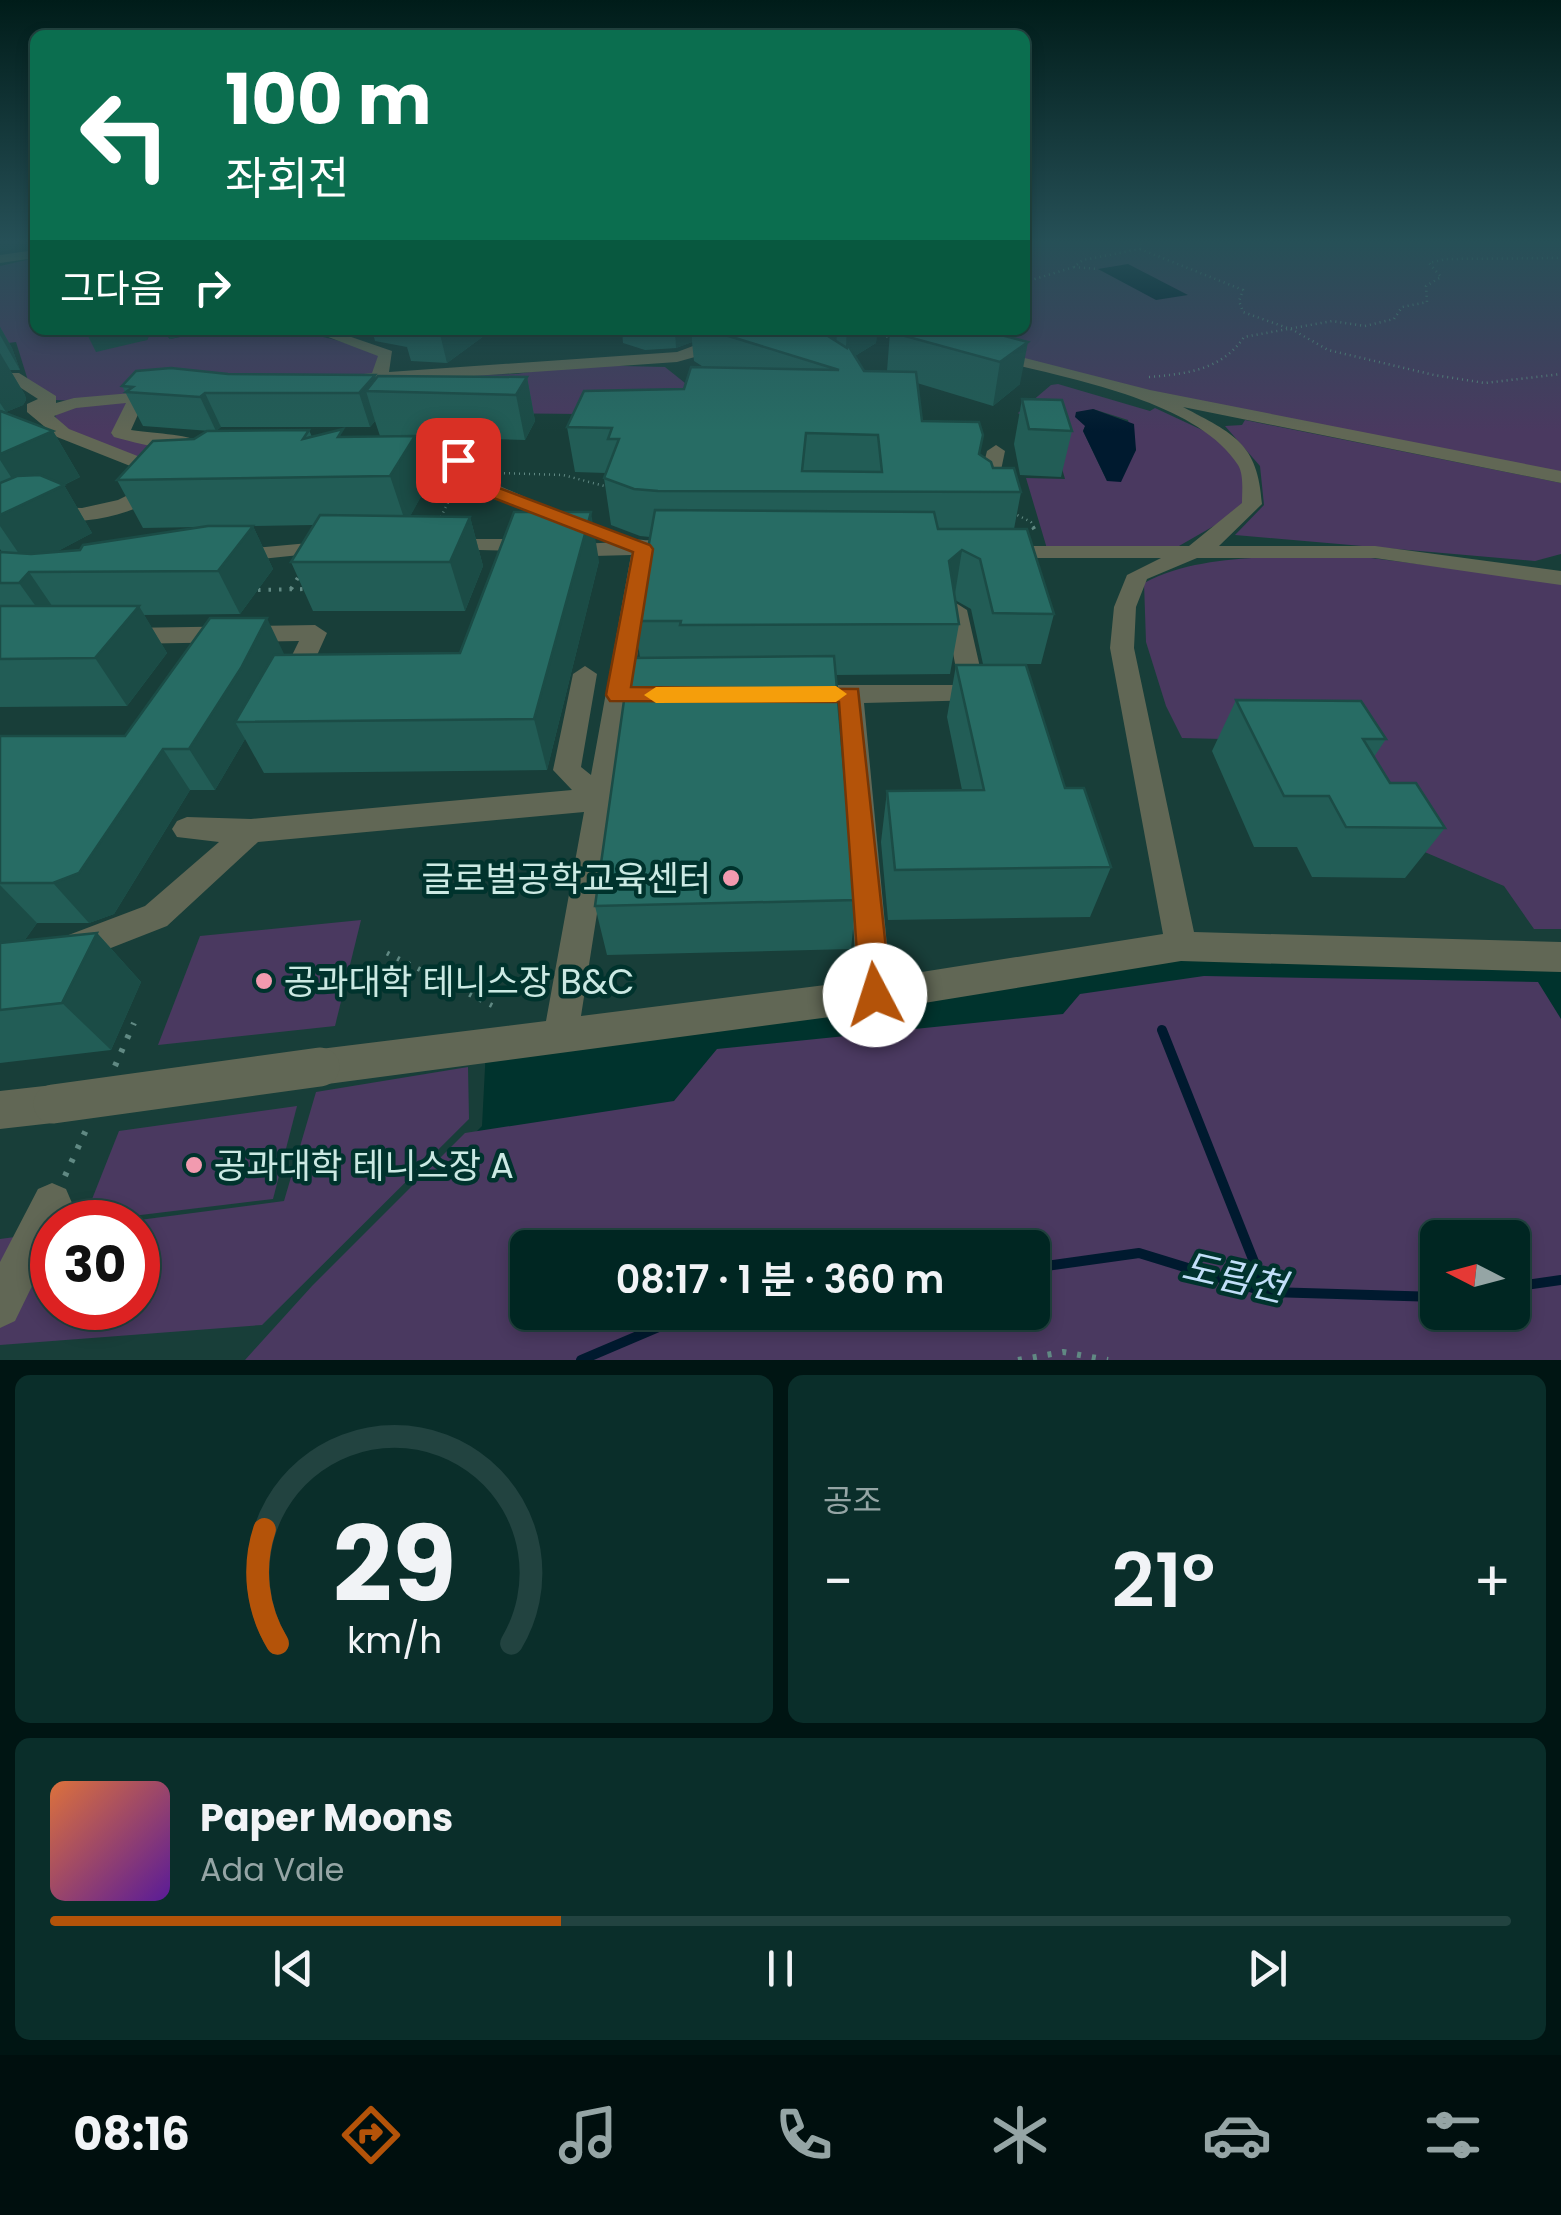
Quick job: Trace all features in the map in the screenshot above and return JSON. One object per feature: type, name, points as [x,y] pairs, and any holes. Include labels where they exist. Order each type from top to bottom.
[{"type":"street","points":[[331,335],[386,354],[380,375]]},
{"type":"street","points":[[321,383],[380,375],[666,358],[704,350],[737,335]]},
{"type":"street","points":[[984,353],[1561,477]]},
{"type":"street","points":[[666,358],[698,374]]},
{"type":"street","points":[[13,376],[50,400],[33,408],[62,433],[173,479]]},
{"type":"street","points":[[1147,386],[1223,436],[1250,468],[1252,504],[1226,532],[1198,552],[1138,575],[1125,607],[1122,648],[1181,946]]},
{"type":"street","points":[[42,414],[74,402],[174,393]]},
{"type":"street","points":[[138,396],[120,433],[171,443],[203,442]]},
{"type":"street","points":[[57,451],[140,481],[173,479]]},
{"type":"street","points":[[985,499],[996,451]]},
{"type":"street","points":[[368,454],[422,465],[643,549]]},
{"type":"street","points":[[0,512],[65,514],[112,507],[150,493],[173,479]]},
{"type":"street","points":[[427,546],[524,545],[557,551],[703,549]]},
{"type":"street","points":[[202,560],[285,549],[348,546]]},
{"type":"street","points":[[560,1038],[600,799],[627,695],[643,549]]},
{"type":"street","points":[[978,551],[1375,552],[1561,578]]},
{"type":"street","points":[[782,694],[973,694],[956,610]]},
{"type":"street","points":[[109,637],[316,633],[279,708]]},
{"type":"street","points":[[585,674],[567,770],[600,799]]},
{"type":"street","points":[[850,694],[875,995]]},
{"type":"street","points":[[187,829],[251,831],[600,799]]},
{"type":"street","points":[[44,962],[156,916],[251,831]]},
{"type":"street","points":[[0,1110],[875,995],[1181,946],[1561,957]]},
{"type":"street","points":[[0,1306],[30,1247]]},
{"type":"path","points":[[1240,304],[1243,312],[1293,330],[1328,350],[1434,375],[1485,383],[1561,374]]},
{"type":"path","points":[[1147,386],[1214,366],[1237,350],[1244,338],[1332,321],[1364,326],[1394,319],[1402,308],[1417,304]]},
{"type":"path","points":[[880,335],[899,340]]},
{"type":"path","points":[[427,546],[455,487],[501,472],[564,475],[615,489]]},
{"type":"path","points":[[985,499],[1031,522],[1047,553]]},
{"type":"path","points":[[291,590],[300,575]]},
{"type":"path","points":[[258,590],[308,589]]},
{"type":"path","points":[[387,953],[498,1008]]},
{"type":"path","points":[[1018,1360],[1028,1355],[1078,1352],[1108,1360]]},
{"type":"shaded area","points":[[0,304],[30,304],[30,335],[928,335],[1561,477],[1561,957],[1181,946],[486,1048],[482,1126],[332,1277],[258,1360],[0,1360]]},
{"type":"shaded area","points":[[0,304],[30,304],[30,335],[109,335],[120,344],[147,340],[154,335],[170,339],[192,335],[314,335],[381,356],[373,373],[366,375],[131,400],[125,419],[111,434],[161,448],[142,461],[62,427],[55,416],[74,401],[56,400],[30,387],[16,342],[0,344]]},
{"type":"shaded area","points":[[1030,304],[1561,304],[1561,476],[1091,379],[937,335],[1030,335]]},
{"type":"shaded area","points":[[579,365],[665,367],[690,387],[684,393],[579,414],[396,412],[377,377],[516,374]]},
{"type":"shaded area","points":[[1051,385],[1150,411],[1155,408],[1215,436],[1243,468],[1244,503],[1226,519],[1172,550],[1048,552],[1026,478],[1065,479],[1055,444],[1018,413]],"holes":[[[1093,409],[1128,420],[1136,450],[1126,468],[1107,481],[1083,431]]]},
{"type":"shaded area","points":[[1093,409],[1134,424],[1136,450],[1121,482],[1107,481],[1083,431],[1085,426],[1075,417],[1076,412]]},
{"type":"shaded area","points":[[1245,420],[1561,483],[1561,554],[1535,561],[1235,535],[1264,505],[1260,466],[1225,426],[1242,425]]},
{"type":"shaded area","points":[[1264,557],[1363,557],[1561,582],[1561,929],[1534,929],[1504,886],[1406,844],[1343,742],[1182,738],[1166,706],[1146,642],[1144,583],[1187,567]]},
{"type":"shaded area","name":"공과대학 테니스장 B&C","points":[[361,920],[335,1026],[158,1045],[200,936]]},
{"type":"shaded area","points":[[1204,976],[1538,982],[1561,1019],[1561,1360],[245,1360],[312,1286],[465,1133],[674,1101],[717,1049],[1063,1014],[1080,994]]},
{"type":"shaded area","points":[[468,1067],[469,1119],[262,1325],[0,1345],[0,1239],[30,1235],[30,1330],[160,1330],[160,1217],[284,1201],[316,1092]]},
{"type":"shaded area","name":"공과대학 테니스장 A","points":[[297,1106],[273,1199],[160,1213],[160,1200],[92,1200],[119,1131]]},
{"type":"building","points":[[725,335],[827,335],[847,348],[848,345],[864,371],[916,372],[922,421],[979,422],[983,435],[979,454],[993,468],[1014,468],[1021,492],[658,491],[634,489],[604,478],[619,439],[608,439],[612,428],[567,427],[584,391],[684,389],[691,367],[839,370]],"holes":[[[806,433],[878,435],[882,472],[802,471]]]},
{"type":"building","points":[[901,335],[1001,335],[1028,342],[1000,362]]},
{"type":"building","points":[[171,368],[228,374],[375,375],[359,393],[205,393],[200,397],[126,392],[133,387],[122,386],[136,371]]},
{"type":"building","points":[[378,376],[527,377],[516,395],[366,391]]},
{"type":"building","points":[[1022,399],[1062,400],[1072,431],[1029,429]]},
{"type":"building","points":[[0,411],[53,431],[0,454]]},
{"type":"building","points":[[343,429],[338,437],[415,436],[390,476],[117,480],[153,441],[194,439],[207,431],[309,430],[303,439]]},
{"type":"building","points":[[40,475],[64,485],[0,515],[0,483],[17,476]]},
{"type":"building","points":[[655,510],[934,512],[938,529],[1027,529],[1054,614],[993,613],[980,559],[962,550],[949,561],[959,624],[680,625],[681,621],[635,621]]},
{"type":"building","points":[[514,512],[591,512],[534,719],[235,722],[274,655],[460,653]]},
{"type":"building","points":[[320,515],[470,517],[450,562],[291,562]]},
{"type":"building","points":[[208,526],[253,526],[218,571],[29,572],[19,583],[0,583],[0,552],[80,550],[83,545]]},
{"type":"building","points":[[0,606],[139,606],[95,658],[0,659]]},
{"type":"building","points":[[210,618],[267,618],[241,668],[189,749],[163,749],[79,873],[53,883],[0,883],[0,736],[125,736]]},
{"type":"building","name":"글로벌공학교육센터","points":[[834,656],[856,900],[595,906],[630,658]]},
{"type":"building","points":[[956,665],[1026,665],[1065,788],[1084,788],[1111,867],[895,870],[887,791],[984,790]]},
{"type":"building","points":[[1236,700],[1361,701],[1386,739],[1363,739],[1390,783],[1416,783],[1445,828],[1346,827],[1329,796],[1284,796]]},
{"type":"building","points":[[97,933],[62,1003],[0,1010],[0,943]]},
{"type":"waterway","points":[[1162,1030],[1266,1292]]},
{"type":"waterway","name":"도림천","points":[[1050,1265],[1139,1253],[1266,1292]]},
{"type":"waterway","name":"도림천","points":[[1530,1284],[1561,1280]]},
{"type":"waterway","name":"도림천","points":[[1266,1292],[1420,1296]]},
{"type":"waterway","name":"도림천","points":[[581,1360],[652,1330]]},
{"type":"slow traffic","points":[[656,695],[836,694]]},
{"type":"place","name":"글로벌공학교육센터","points":[[731,878]]},
{"type":"place","name":"공과대학 테니스장 B&C","points":[[264,981]]},
{"type":"place","name":"공과대학 테니스장 A","points":[[194,1165]]},
{"type":"route","points":[[458,460],[469,470],[466,481],[643,549],[618,695],[850,694],[875,995]]}]
